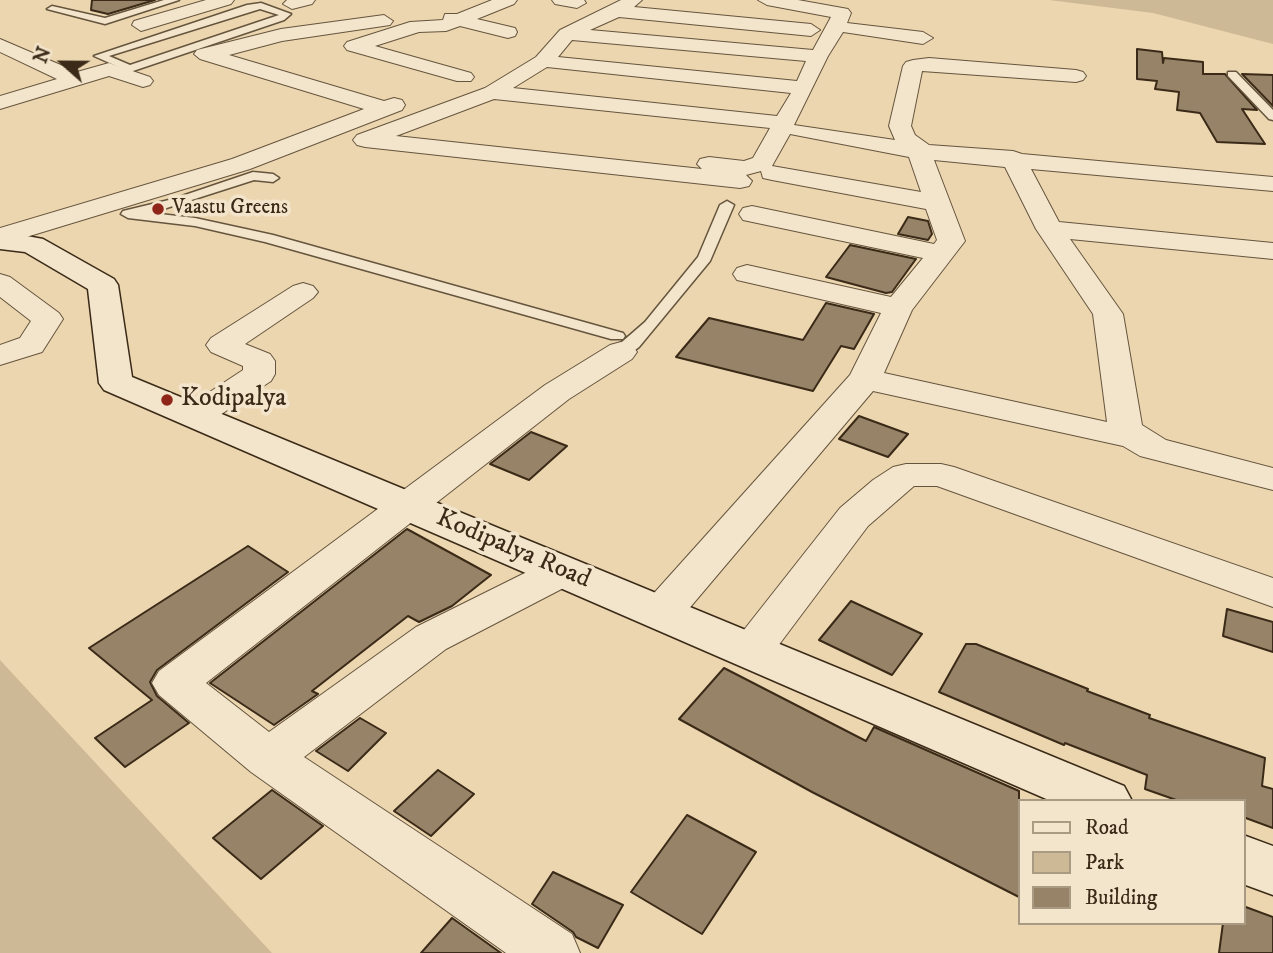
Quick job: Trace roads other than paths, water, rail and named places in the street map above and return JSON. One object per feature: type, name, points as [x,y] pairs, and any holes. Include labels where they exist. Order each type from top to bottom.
[{"type":"main road","name":"Kodipalya Road","points":[[0,239],[33,245],[103,285],[116,383],[1101,799]]},
{"type":"main road","points":[[1245,860],[1273,871]]},
{"type":"street","points":[[141,25],[225,0]]},
{"type":"street","points":[[199,52],[360,22],[416,18],[446,25],[455,19],[508,0]]},
{"type":"street","points":[[357,119],[745,168],[762,163],[791,127],[818,56],[842,30],[842,13],[767,0]]},
{"type":"street","points":[[740,181],[365,140],[492,92],[543,61],[567,34],[625,6],[842,30],[927,33],[912,53],[918,65]]},
{"type":"street","points":[[0,239],[241,164],[464,77],[354,46],[416,18]]},
{"type":"street","points":[[455,19],[508,32]]},
{"type":"street","points":[[567,34],[818,56]]},
{"type":"street","points":[[0,45],[74,79]]},
{"type":"street","points":[[199,52],[384,108]]},
{"type":"street","points":[[543,61],[804,88]]},
{"type":"street","points":[[922,152],[905,138],[900,126],[911,68],[918,65],[1076,76]]},
{"type":"street","points":[[0,103],[109,69],[143,81]]},
{"type":"street","points":[[492,92],[791,127],[922,152],[1013,158],[1273,184]]},
{"type":"street","points":[[661,613],[865,379],[898,308],[951,241],[920,155],[922,152]]},
{"type":"street","points":[[1013,158],[1049,229],[1108,314],[1125,427],[1134,438]]},
{"type":"street","points":[[772,173],[937,202]]},
{"type":"street","points":[[752,214],[941,254]]},
{"type":"street","points":[[1049,229],[1273,251]]},
{"type":"street","points":[[747,274],[898,308]]},
{"type":"street","points":[[0,284],[48,319],[31,345],[0,355]]},
{"type":"street","points":[[197,416],[259,374],[259,361],[222,345],[303,292]]},
{"type":"street","points":[[552,953],[268,758],[176,683],[619,344]]},
{"type":"street","points":[[865,379],[1134,438],[1153,448],[1273,478]]},
{"type":"street","points":[[751,651],[854,517],[886,488],[906,475],[941,475],[1273,593]]},
{"type":"street","points":[[268,758],[431,638],[564,572]]},
{"type":"lane","points":[[52,9],[105,21],[173,0]]},
{"type":"lane","points":[[250,6],[261,6],[286,14],[199,52],[130,69],[99,56],[250,6]]},
{"type":"lane","points":[[1232,75],[1273,117]]},
{"type":"lane","points":[[273,178],[253,176],[128,214],[195,222],[268,238],[619,344],[633,344],[705,258],[727,205]]},
{"type":"lane","points":[[120,201],[147,209]]},
{"type":"place","name":"Vaastu Greens","points":[[158,209]]},
{"type":"place","name":"Kodipalya","points":[[167,400]]}]
